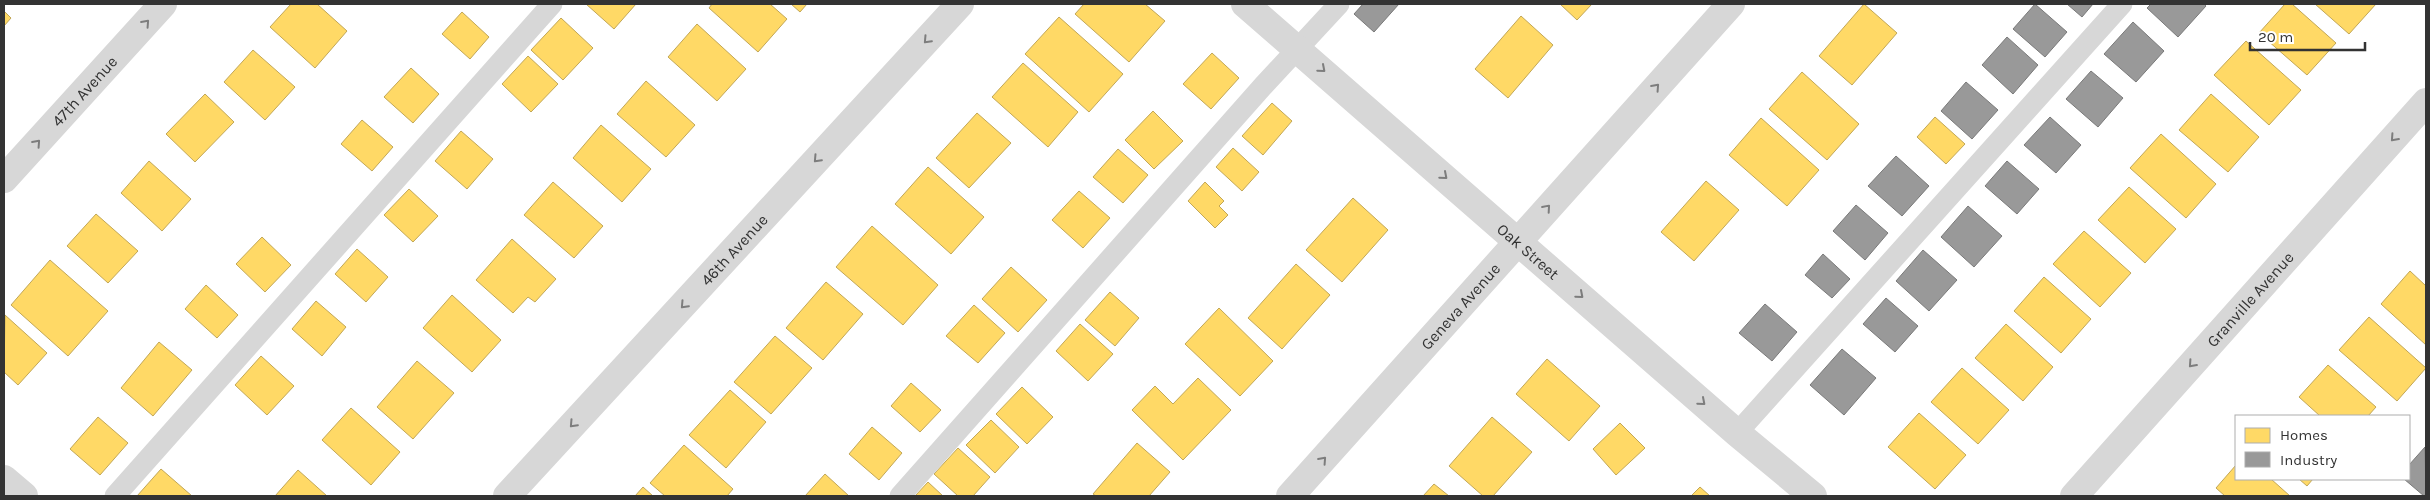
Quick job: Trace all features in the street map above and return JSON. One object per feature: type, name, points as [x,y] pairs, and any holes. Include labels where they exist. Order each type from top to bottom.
[{"type":"street","name":"47th Avenue","points":[[4,179],[164,4]]},
{"type":"street","name":"46th Avenue","points":[[507,496],[960,4]]},
{"type":"street","name":"Oak Street","points":[[1244,4],[1518,240],[1737,433],[1814,496]]},
{"type":"street","name":"Geneva Avenue","points":[[1290,496],[1731,4]]},
{"type":"street","name":"Granville Avenue","points":[[2074,496],[2426,102]]},
{"type":"street","points":[[4,479],[24,496]]},
{"type":"lane","points":[[114,496],[552,4]]},
{"type":"lane","points":[[900,496],[1339,4]]},
{"type":"lane","points":[[1737,433],[2122,4]]},
{"type":"building: Homes","points":[[291,4],[317,4],[347,31],[315,68],[270,27]]},
{"type":"building: Homes","points":[[586,4],[636,4],[614,29]]},
{"type":"building: Homes","points":[[712,4],[770,4],[787,19],[758,52],[709,8]]},
{"type":"building: Homes","points":[[791,4],[807,4],[800,12]]},
{"type":"building: Homes","points":[[1084,4],[1145,4],[1165,21],[1129,62],[1075,14]]},
{"type":"building: Homes","points":[[1560,4],[1592,4],[1577,20]]},
{"type":"building: Homes","points":[[1864,4],[1897,33],[1852,85],[1819,56]]},
{"type":"building: Homes","points":[[2285,4],[2292,4],[2336,43],[2307,75],[2259,33]]},
{"type":"building: Homes","points":[[2315,4],[2376,4],[2349,34]]},
{"type":"building: Homes","points":[[4,11],[11,18],[4,26]]},
{"type":"building: Homes","points":[[462,12],[489,37],[470,59],[442,34]]},
{"type":"building: Homes","points":[[1521,16],[1553,45],[1508,98],[1475,69]]},
{"type":"building: Homes","points":[[1059,17],[1123,74],[1089,112],[1025,54]]},
{"type":"building: Homes","points":[[561,18],[593,48],[563,80],[531,50]]},
{"type":"building: Homes","points":[[697,24],[746,69],[717,101],[668,57]]},
{"type":"building: Homes","points":[[2246,41],[2301,90],[2269,125],[2214,75]]},
{"type":"building: Homes","points":[[253,50],[295,87],[265,120],[224,82]]},
{"type":"building: Homes","points":[[1212,53],[1239,78],[1211,109],[1183,84]]},
{"type":"building: Homes","points":[[528,56],[558,84],[531,112],[502,84]]},
{"type":"building: Homes","points":[[1023,63],[1078,112],[1048,147],[992,97]]},
{"type":"building: Homes","points":[[411,68],[439,94],[413,123],[384,97]]},
{"type":"building: Homes","points":[[1802,72],[1859,124],[1827,160],[1769,109]]},
{"type":"building: Homes","points":[[646,81],[695,125],[666,157],[617,114]]},
{"type":"building: Homes","points":[[205,94],[234,122],[195,162],[166,134]]},
{"type":"building: Homes","points":[[2211,94],[2259,137],[2228,172],[2179,130]]},
{"type":"building: Homes","points":[[1272,103],[1292,121],[1263,155],[1242,136]]},
{"type":"building: Homes","points":[[1153,111],[1183,141],[1154,169],[1125,140]]},
{"type":"building: Homes","points":[[977,113],[1011,143],[969,188],[936,158]]},
{"type":"building: Homes","points":[[1935,117],[1965,144],[1946,164],[1917,137]]},
{"type":"building: Homes","points":[[1761,118],[1819,170],[1787,206],[1729,155]]},
{"type":"building: Homes","points":[[362,120],[393,147],[372,171],[341,144]]},
{"type":"building: Homes","points":[[601,125],[651,169],[622,202],[573,158]]},
{"type":"building: Homes","points":[[461,131],[493,159],[467,189],[435,161]]},
{"type":"building: Homes","points":[[2161,134],[2216,184],[2186,218],[2130,168]]},
{"type":"building: Homes","points":[[1233,148],[1259,172],[1242,191],[1216,167]]},
{"type":"building: Homes","points":[[1118,149],[1148,175],[1123,203],[1093,177]]},
{"type":"building: Homes","points":[[149,161],[191,199],[162,231],[121,193]]},
{"type":"building: Homes","points":[[928,167],[984,217],[951,254],[895,204]]},
{"type":"building: Homes","points":[[1706,181],[1739,210],[1694,261],[1661,232]]},
{"type":"building: Homes","points":[[553,182],[603,226],[574,258],[524,215]]},
{"type":"building: Homes","points":[[1205,182],[1224,201],[1219,206],[1228,215],[1215,228],[1188,201]]},
{"type":"building: Homes","points":[[2129,187],[2176,229],[2145,263],[2098,220]]},
{"type":"building: Homes","points":[[409,189],[438,216],[413,242],[384,215]]},
{"type":"building: Homes","points":[[1079,191],[1110,218],[1083,248],[1052,220]]},
{"type":"building: Homes","points":[[1353,198],[1388,230],[1342,282],[1306,250]]},
{"type":"building: Homes","points":[[96,214],[138,251],[108,283],[67,246]]},
{"type":"building: Homes","points":[[872,226],[938,285],[903,325],[836,267]]},
{"type":"building: Homes","points":[[2084,231],[2131,273],[2100,307],[2053,264]]},
{"type":"building: Homes","points":[[262,237],[291,265],[265,292],[236,264]]},
{"type":"building: Homes","points":[[512,239],[556,279],[535,302],[528,297],[513,313],[476,280]]},
{"type":"building: Homes","points":[[357,249],[388,277],[366,302],[335,274]]},
{"type":"building: Homes","points":[[50,260],[108,311],[68,356],[11,305]]},
{"type":"building: Homes","points":[[1296,264],[1330,295],[1282,349],[1248,318]]},
{"type":"building: Homes","points":[[1011,267],[1047,300],[1018,332],[982,299]]},
{"type":"building: Homes","points":[[2410,271],[2426,286],[2426,345],[2381,304]]},
{"type":"building: Homes","points":[[2044,277],[2091,319],[2061,353],[2014,311]]},
{"type":"building: Homes","points":[[826,282],[863,314],[823,360],[786,328]]},
{"type":"building: Homes","points":[[206,285],[238,315],[217,338],[185,309]]},
{"type":"building: Homes","points":[[1110,292],[1139,318],[1115,346],[1085,320]]},
{"type":"building: Homes","points":[[452,295],[501,340],[472,372],[423,328]]},
{"type":"building: Homes","points":[[316,301],[346,327],[322,356],[292,329]]},
{"type":"building: Homes","points":[[974,305],[1005,333],[978,363],[946,336]]},
{"type":"building: Homes","points":[[1219,308],[1273,361],[1240,396],[1185,344]]},
{"type":"building: Homes","points":[[5,315],[47,353],[18,385],[4,372]]},
{"type":"building: Homes","points":[[2369,317],[2426,368],[2397,401],[2339,350]]},
{"type":"building: Homes","points":[[1080,324],[1113,354],[1088,381],[1056,351]]},
{"type":"building: Homes","points":[[2006,324],[2053,367],[2023,401],[1975,358]]},
{"type":"building: Homes","points":[[775,336],[812,368],[771,414],[734,382]]},
{"type":"building: Homes","points":[[159,342],[192,370],[153,416],[121,388]]},
{"type":"building: Homes","points":[[261,356],[294,386],[267,415],[235,385]]},
{"type":"building: Homes","points":[[1547,359],[1600,406],[1569,441],[1516,394]]},
{"type":"building: Homes","points":[[417,361],[454,393],[413,439],[377,407]]},
{"type":"building: Homes","points":[[2328,365],[2376,407],[2369,415],[2319,415],[2299,397]]},
{"type":"building: Homes","points":[[1962,368],[2009,410],[1978,444],[1931,402]]},
{"type":"building: Homes","points":[[1198,378],[1231,410],[1183,460],[1132,410],[1155,386],[1173,404]]},
{"type":"building: Homes","points":[[911,383],[941,410],[920,432],[891,406]]},
{"type":"building: Homes","points":[[1022,387],[1053,417],[1027,444],[996,414]]},
{"type":"building: Homes","points":[[730,390],[766,422],[726,468],[689,435]]},
{"type":"building: Homes","points":[[351,408],[400,452],[371,485],[322,440]]},
{"type":"building: Homes","points":[[1919,413],[1966,455],[1935,489],[1888,447]]},
{"type":"building: Homes","points":[[98,417],[128,443],[100,475],[70,449]]},
{"type":"building: Homes","points":[[1492,417],[1532,452],[1493,496],[1483,496],[1449,466]]},
{"type":"building: Homes","points":[[991,420],[1019,447],[995,473],[966,445]]},
{"type":"building: Homes","points":[[1620,423],[1645,448],[1616,475],[1593,449]]},
{"type":"building: Homes","points":[[872,427],[902,453],[879,480],[849,454]]},
{"type":"building: Homes","points":[[1137,443],[1170,472],[1149,496],[1096,496],[1093,494]]},
{"type":"building: Homes","points":[[684,445],[733,489],[727,496],[665,496],[650,483]]},
{"type":"building: Homes","points":[[958,448],[990,477],[973,496],[958,496],[934,474]]},
{"type":"building: Homes","points":[[2235,466],[2235,480],[2272,480],[2290,496],[2225,496],[2216,488]]},
{"type":"building: Homes","points":[[161,469],[192,496],[137,496]]},
{"type":"building: Homes","points":[[298,470],[327,496],[275,496]]},
{"type":"building: Homes","points":[[825,474],[849,496],[805,496]]},
{"type":"building: Homes","points":[[2300,480],[2312,480],[2307,486]]},
{"type":"building: Homes","points":[[928,482],[943,496],[915,496]]},
{"type":"building: Homes","points":[[1434,484],[1449,496],[1423,496]]},
{"type":"building: Homes","points":[[643,487],[653,496],[635,496]]},
{"type":"building: Homes","points":[[1700,487],[1710,496],[1691,496]]},
{"type":"building: Industry","points":[[1363,4],[1399,4],[1374,32],[1354,14]]},
{"type":"building: Industry","points":[[2035,4],[2067,32],[2045,57],[2013,29]]},
{"type":"building: Industry","points":[[2067,4],[2093,4],[2082,17]]},
{"type":"building: Industry","points":[[2151,4],[2204,4],[2206,6],[2178,37],[2147,8]]},
{"type":"building: Industry","points":[[2133,22],[2164,51],[2136,82],[2104,54]]},
{"type":"building: Industry","points":[[2007,37],[2038,65],[2013,94],[1982,65]]},
{"type":"building: Industry","points":[[2091,71],[2123,98],[2098,127],[2066,99]]},
{"type":"building: Industry","points":[[1966,82],[1998,110],[1972,139],[1941,111]]},
{"type":"building: Industry","points":[[2050,117],[2081,145],[2056,173],[2024,145]]},
{"type":"building: Industry","points":[[1896,156],[1929,186],[1902,216],[1868,186]]},
{"type":"building: Industry","points":[[2007,161],[2039,189],[2017,214],[1985,186]]},
{"type":"building: Industry","points":[[1856,205],[1888,233],[1865,260],[1833,231]]},
{"type":"building: Industry","points":[[1968,206],[2002,236],[1974,267],[1941,237]]},
{"type":"building: Industry","points":[[1923,250],[1957,280],[1929,311],[1896,281]]},
{"type":"building: Industry","points":[[1823,254],[1850,279],[1832,298],[1805,275]]},
{"type":"building: Industry","points":[[1886,298],[1918,326],[1895,352],[1863,324]]},
{"type":"building: Industry","points":[[1765,304],[1797,332],[1772,361],[1739,333]]},
{"type":"building: Industry","points":[[1842,349],[1876,378],[1844,415],[1810,385]]},
{"type":"building: Industry","points":[[2425,447],[2426,496],[2405,480],[2410,480],[2410,464]]}]
